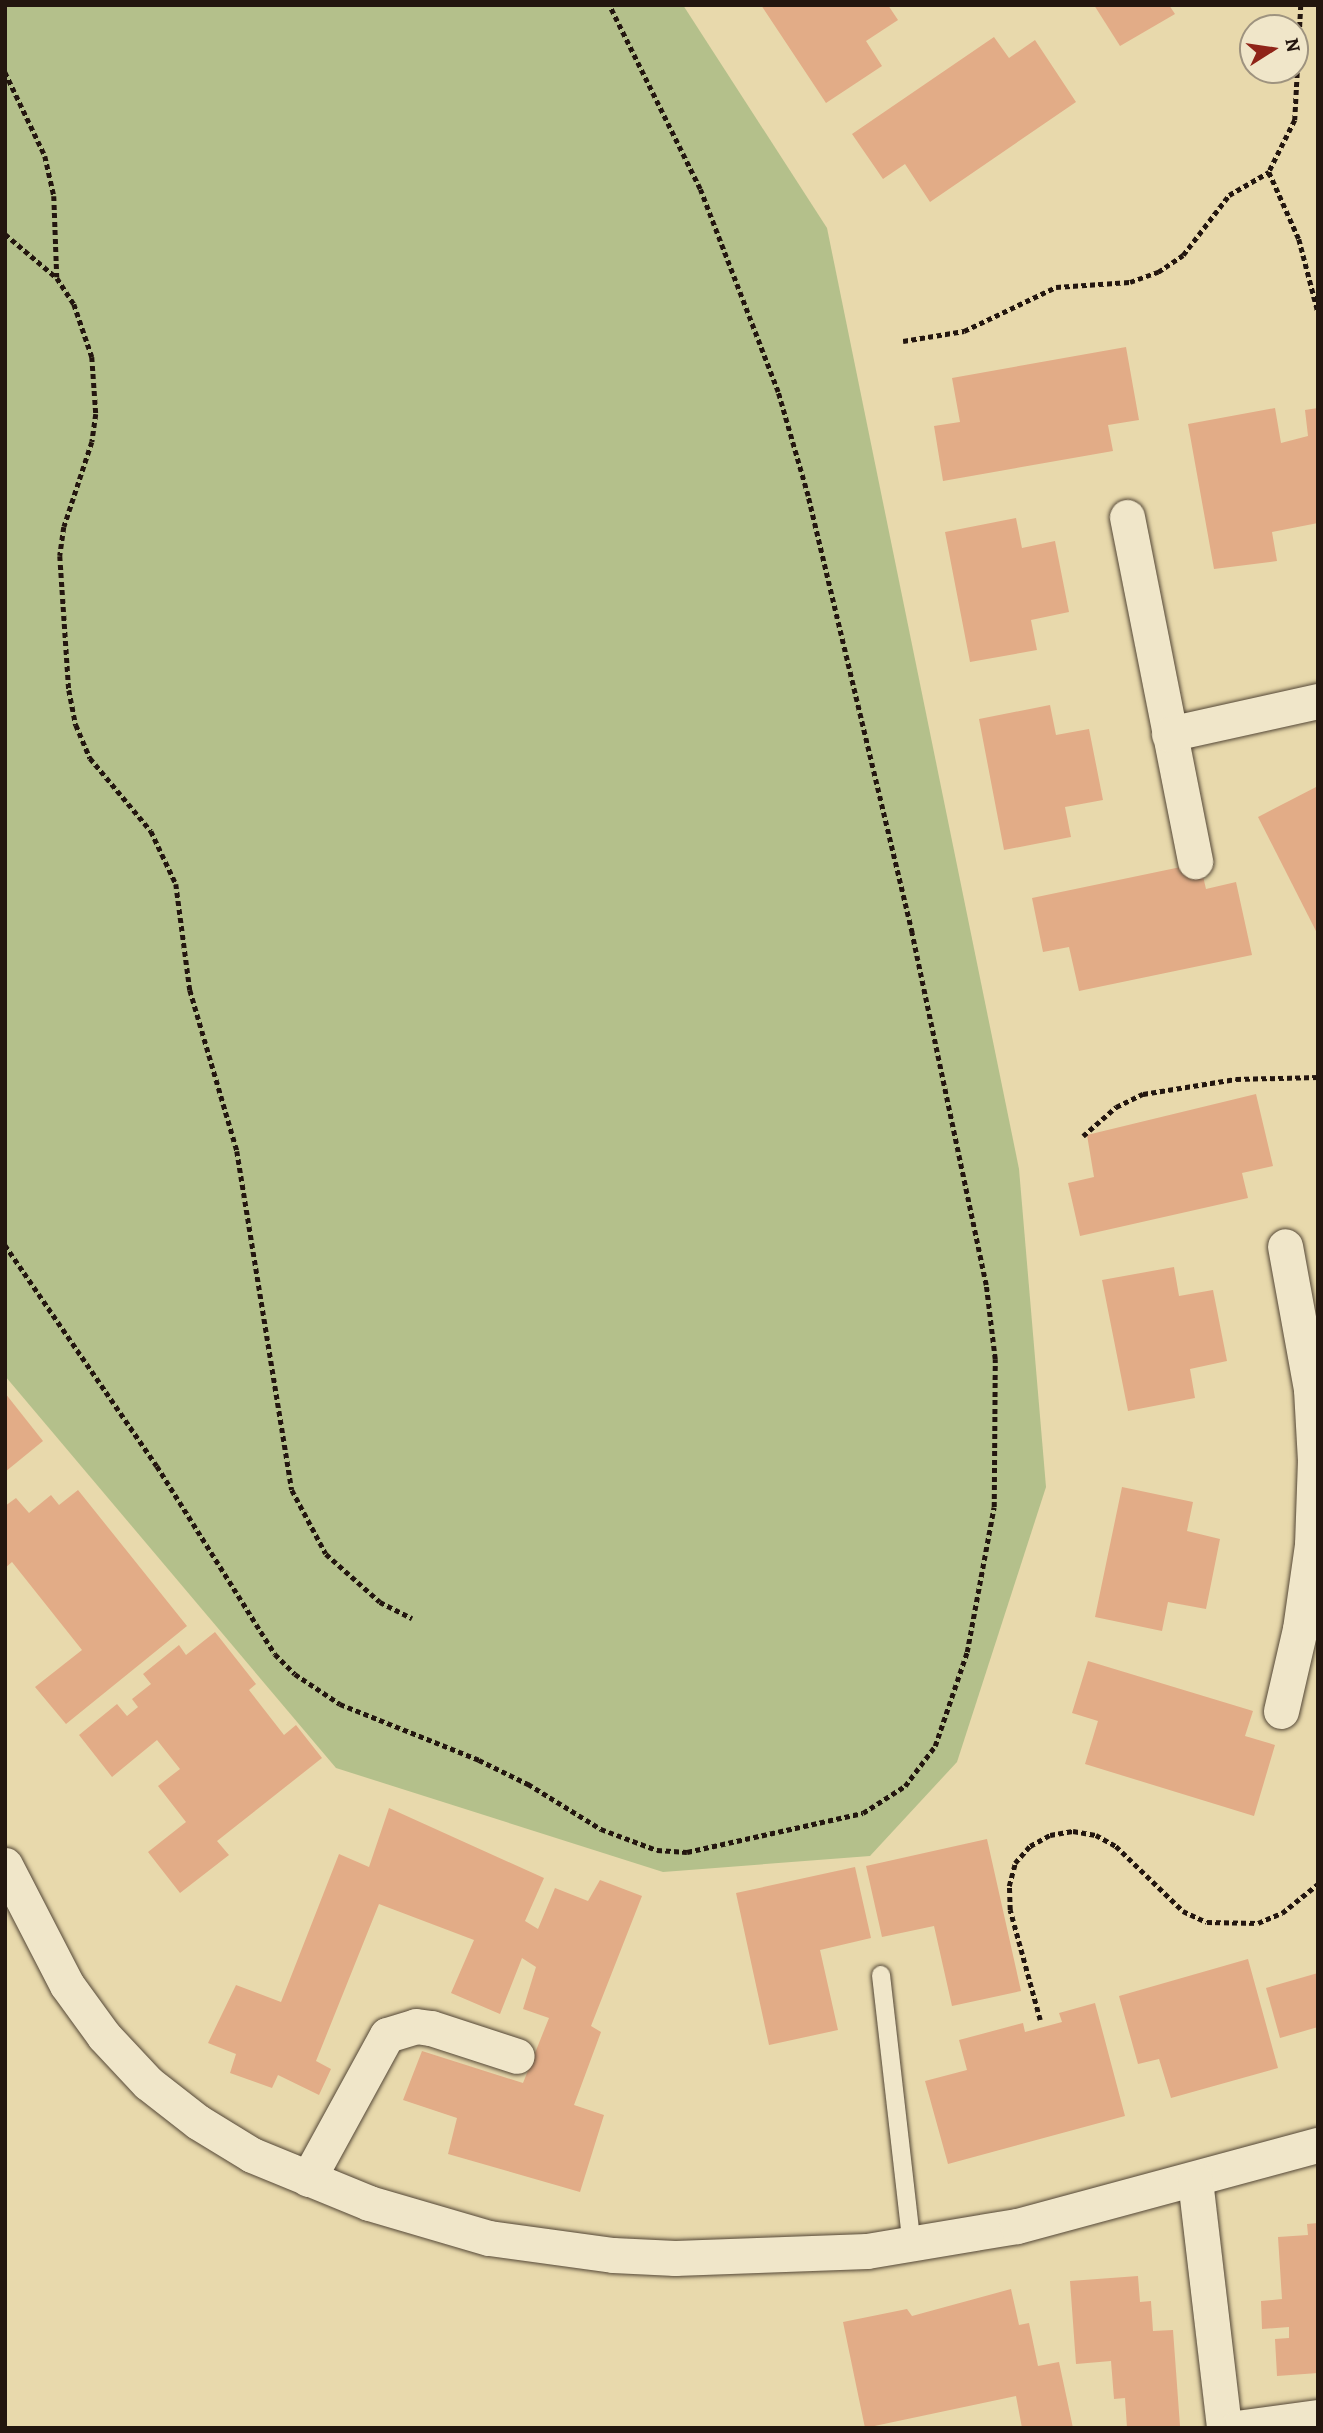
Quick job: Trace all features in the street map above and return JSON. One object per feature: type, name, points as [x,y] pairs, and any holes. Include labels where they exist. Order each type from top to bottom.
[{"type":"street","points":[[1127,517],[1195,860]]},
{"type":"street","points":[[1169,734],[1318,701]]},
{"type":"street","points":[[1281,1711],[1300,1629],[1312,1545],[1316,1460],[1304,1341],[1285,1246]]},
{"type":"street","points":[[5,1865],[20,1933],[104,2036],[148,2083],[209,2129],[252,2155],[369,2203],[477,2235],[613,2255],[822,2255],[912,2246],[1017,2226],[1318,2146]]},
{"type":"street","points":[[308,2179],[387,2035],[408,2027],[431,2028],[517,2056]]},
{"type":"street","points":[[1195,2180],[1224,2428]]},
{"type":"street","points":[[1237,2428],[1318,2417]]},
{"type":"lane","points":[[881,1975],[912,2246]]},
{"type":"path","points":[[5,1245],[171,1487],[275,1654],[295,1674],[340,1704],[479,1760],[528,1784],[601,1829],[657,1850],[687,1852],[863,1814],[905,1786],[935,1746],[967,1652],[994,1507],[995,1359],[986,1285],[912,933],[785,418],[742,290],[700,189],[608,5]]},
{"type":"path","points":[[904,341],[964,331],[1056,286],[1130,282],[1158,272],[1183,255],[1229,195],[1269,172],[1295,120],[1301,5]]},
{"type":"path","points":[[5,72],[45,156],[54,196],[57,278]]},
{"type":"path","points":[[1269,172],[1299,239],[1318,312]]},
{"type":"path","points":[[5,234],[57,278],[85,330],[96,386],[92,442],[64,527],[60,556],[76,725],[90,758],[110,787],[151,831],[176,884],[190,990],[237,1151],[292,1490],[306,1524],[334,1563],[380,1602],[412,1618]]},
{"type":"path","points":[[1083,1136],[1116,1107],[1143,1094],[1236,1079],[1318,1077]]},
{"type":"path","points":[[1040,2020],[1010,1910],[1009,1886],[1014,1863],[1030,1846],[1050,1835],[1073,1831],[1096,1835],[1116,1846],[1183,1911],[1207,1922],[1258,1923],[1282,1913],[1318,1884]]},
{"type":"green space","points":[[5,5],[683,5],[827,228],[1019,1169],[1046,1487],[957,1762],[870,1856],[663,1872],[336,1768],[5,1376]]},
{"type":"building","points":[[761,5],[888,5],[898,20],[866,41],[882,66],[826,103]]},
{"type":"building","points":[[1094,5],[1169,5],[1175,14],[1120,46]]},
{"type":"building","points":[[994,37],[1009,58],[1035,40],[1076,102],[930,202],[905,164],[883,179],[852,134]]},
{"type":"building","points":[[1126,347],[1139,420],[1108,425],[1113,451],[943,481],[934,426],[960,422],[952,378]]},
{"type":"building","points":[[1275,408],[1281,443],[1308,436],[1305,410],[1318,408],[1318,523],[1272,532],[1277,561],[1214,569],[1188,424]]},
{"type":"building","points":[[1016,518],[1022,548],[1055,541],[1069,612],[1031,620],[1037,650],[970,662],[945,532]]},
{"type":"building","points":[[1050,705],[1056,735],[1089,729],[1103,800],[1065,807],[1071,837],[1004,850],[979,719]]},
{"type":"building","points":[[1318,786],[1318,935],[1258,817]]},
{"type":"building","points":[[1200,863],[1206,889],[1236,882],[1252,955],[1079,991],[1069,947],[1043,952],[1032,898]]},
{"type":"building","points":[[1256,1094],[1273,1166],[1242,1173],[1248,1198],[1080,1236],[1068,1183],[1094,1177],[1087,1135]]},
{"type":"building","points":[[1174,1267],[1179,1296],[1213,1290],[1227,1361],[1190,1369],[1195,1398],[1128,1411],[1102,1280]]},
{"type":"building","points":[[5,1393],[43,1441],[5,1472]]},
{"type":"building","points":[[1122,1487],[1193,1502],[1187,1531],[1220,1539],[1206,1609],[1168,1602],[1162,1631],[1095,1617]]},
{"type":"building","points":[[78,1490],[187,1626],[66,1724],[35,1687],[82,1650],[12,1562],[5,1568],[5,1506],[16,1498],[29,1513],[51,1495],[59,1505]]},
{"type":"building","points":[[215,1632],[256,1684],[249,1690],[284,1735],[296,1725],[322,1758],[217,1841],[229,1855],[180,1893],[148,1852],[186,1822],[158,1786],[180,1769],[157,1740],[112,1777],[79,1735],[117,1704],[127,1716],[138,1707],[132,1699],[151,1684],[143,1674],[179,1645],[186,1655]]},
{"type":"building","points":[[1088,1661],[1253,1711],[1245,1736],[1275,1745],[1254,1816],[1085,1764],[1098,1721],[1072,1713]]},
{"type":"building","points":[[389,1808],[544,1878],[525,1921],[538,1929],[555,1888],[588,1901],[600,1880],[642,1896],[591,2026],[601,2032],[574,2105],[604,2115],[580,2192],[448,2154],[457,2118],[403,2100],[422,2051],[523,2083],[549,2018],[523,2009],[536,1967],[522,1958],[500,2014],[451,1993],[474,1940],[379,1904],[316,2061],[331,2069],[319,2095],[278,2075],[272,2088],[230,2073],[236,2054],[208,2043],[236,1985],[281,2002],[339,1854],[369,1867]]},
{"type":"building","points":[[987,1839],[1021,1991],[952,2006],[934,1926],[882,1937],[866,1866]]},
{"type":"building","points":[[855,1867],[871,1938],[820,1950],[838,2030],[769,2045],[736,1893]]},
{"type":"building","points":[[1248,1959],[1278,2068],[1171,2098],[1159,2059],[1138,2064],[1119,1996]]},
{"type":"building","points":[[1318,1973],[1318,2027],[1280,2038],[1266,1988]]},
{"type":"building","points":[[1095,2003],[1125,2116],[948,2164],[925,2081],[967,2070],[959,2040],[1023,2023],[1025,2032],[1062,2022],[1059,2013]]},
{"type":"building","points":[[1318,2223],[1318,2373],[1277,2376],[1275,2339],[1289,2338],[1289,2327],[1262,2329],[1261,2301],[1282,2299],[1278,2237],[1308,2235],[1307,2224]]},
{"type":"building","points":[[1138,2276],[1140,2302],[1151,2301],[1153,2331],[1173,2330],[1180,2426],[1127,2428],[1125,2398],[1114,2399],[1111,2361],[1076,2364],[1070,2281]]},
{"type":"building","points":[[1011,2289],[1019,2325],[1029,2323],[1038,2366],[1059,2362],[1073,2428],[1022,2428],[1016,2396],[865,2428],[843,2322],[907,2309],[912,2316]]}]
